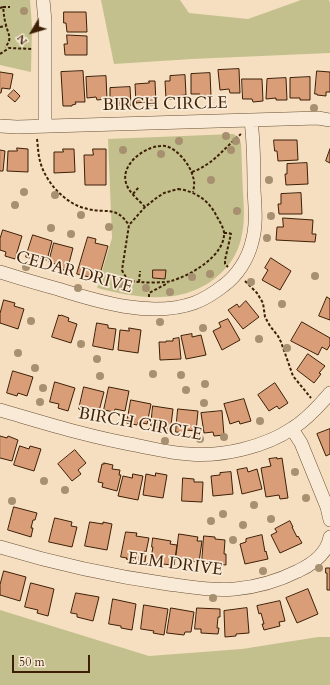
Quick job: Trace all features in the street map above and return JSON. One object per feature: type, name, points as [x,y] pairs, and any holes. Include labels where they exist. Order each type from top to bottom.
[{"type":"street","points":[[43,0],[45,21],[45,126]]},
{"type":"street","name":"BIRCH CIRCLE","points":[[0,126],[251,121],[318,118],[330,120]]},
{"type":"street","name":"CEDAR DRIVE","points":[[0,272],[106,303],[145,309],[181,307],[204,299],[227,284],[236,274],[249,252],[253,241],[255,212],[253,138],[251,121]]},
{"type":"street","name":"BIRCH CIRCLE","points":[[0,410],[70,431],[114,441],[189,454],[211,455],[246,449],[292,429],[316,410],[330,393]]},
{"type":"street","points":[[292,429],[301,443],[327,507],[330,520]]},
{"type":"street","name":"ELM DRIVE","points":[[0,547],[66,565],[118,576],[220,590],[258,586],[302,570],[315,561],[330,541]]},
{"type":"path","points":[[3,7],[6,26],[9,32],[9,41],[5,47]]},
{"type":"path","points":[[0,8],[10,7]]},
{"type":"path","points":[[0,26],[6,26]]},
{"type":"path","points":[[2,44],[7,50]]},
{"type":"path","points":[[0,54],[9,48],[33,49]]},
{"type":"path","points":[[192,172],[202,169],[214,160],[240,136]]},
{"type":"path","points":[[37,139],[40,162],[45,173],[53,186],[66,200],[76,206],[86,209],[95,211],[114,211],[129,225]]},
{"type":"path","points":[[146,207],[128,189],[125,174],[128,165],[143,152],[154,148],[164,146],[171,148],[178,153],[192,172],[194,183],[193,193]]},
{"type":"path","points":[[133,194],[140,187]]},
{"type":"path","points":[[149,298],[149,293],[200,268],[209,261],[219,249],[222,242],[224,232],[223,228],[213,209],[206,201],[193,193],[178,189],[164,193],[155,199],[129,225],[122,270],[126,277],[133,281],[170,282]]},
{"type":"path","points":[[224,232],[231,234],[225,264],[229,268]]},
{"type":"path","points":[[139,282],[140,271]]},
{"type":"path","points":[[245,280],[257,293],[263,303],[266,317],[270,326],[281,342],[293,376],[311,398]]},
{"type":"shaded area","points":[[0,0],[30,0],[32,27],[31,72],[0,65]]},
{"type":"shaded area","points":[[101,0],[180,0],[189,13],[248,19],[301,0],[329,0],[330,53],[114,64]]},
{"type":"shaded area","points":[[233,134],[240,140],[241,144],[244,222],[238,249],[234,258],[225,269],[208,284],[193,291],[178,295],[146,297],[97,288],[112,238],[108,139]]},
{"type":"shaded area","points":[[0,610],[149,656],[242,649],[318,637],[330,637],[330,685],[0,685]]},
{"type":"building","points":[[64,12],[86,12],[87,32],[67,32],[66,23],[64,23]]},
{"type":"building","points":[[67,35],[87,36],[87,55],[65,55],[64,44],[67,44]]},
{"type":"building","points":[[239,69],[240,93],[230,93],[229,89],[220,90],[218,70]]},
{"type":"building","points":[[83,71],[85,102],[75,102],[76,104],[72,106],[63,106],[61,72]]},
{"type":"building","points":[[317,71],[330,72],[330,92],[326,92],[326,96],[315,94]]},
{"type":"building","points":[[0,72],[13,74],[10,89],[2,88],[1,93],[0,93]]},
{"type":"building","points":[[210,73],[211,96],[191,94],[191,74]]},
{"type":"building","points":[[185,75],[186,95],[176,96],[176,99],[166,99],[165,81],[170,81],[170,76]]},
{"type":"building","points":[[106,76],[107,99],[97,100],[96,97],[87,98],[86,77]]},
{"type":"building","points":[[310,77],[310,100],[290,98],[290,78]]},
{"type":"building","points":[[286,78],[287,100],[276,100],[276,98],[266,99],[267,79]]},
{"type":"building","points":[[242,79],[262,79],[263,101],[253,102],[252,99],[243,99]]},
{"type":"building","points":[[149,81],[155,81],[156,105],[146,105],[145,102],[136,103],[135,84],[149,83]]},
{"type":"building","points":[[130,87],[131,106],[120,106],[120,103],[110,104],[110,88]]},
{"type":"building","points":[[14,90],[20,96],[15,102],[8,96]]},
{"type":"building","points":[[274,140],[297,140],[298,160],[278,161]]},
{"type":"building","points":[[17,148],[28,149],[28,172],[7,171],[8,151],[17,151]]},
{"type":"building","points":[[63,149],[74,149],[75,172],[54,173],[54,152],[63,152]]},
{"type":"building","points":[[93,149],[106,149],[106,185],[85,185],[84,155],[93,155]]},
{"type":"building","points":[[330,149],[330,163],[326,161]]},
{"type":"building","points":[[0,150],[5,151],[3,171],[0,171]]},
{"type":"building","points":[[307,163],[308,184],[286,185],[285,174],[287,174],[287,164]]},
{"type":"building","points":[[301,193],[302,214],[279,214],[278,204],[281,204],[281,194]]},
{"type":"building","points":[[283,218],[313,220],[312,234],[316,234],[315,242],[276,240],[277,227],[283,227]]},
{"type":"building","points":[[3,230],[22,236],[15,259],[5,256],[6,252],[0,250],[0,239]]},
{"type":"building","points":[[33,235],[52,241],[47,260],[38,258],[37,260],[26,257]]},
{"type":"building","points":[[88,237],[96,239],[95,243],[108,246],[100,274],[91,271],[89,277],[77,274]]},
{"type":"building","points":[[54,243],[73,248],[67,271],[57,268],[58,265],[49,262]]},
{"type":"building","points":[[271,258],[291,271],[280,290],[262,280],[268,270],[265,268]]},
{"type":"building","points":[[153,270],[166,270],[165,279],[153,278]]},
{"type":"building","points":[[327,297],[330,299],[330,320],[319,316]]},
{"type":"building","points":[[4,300],[15,303],[14,306],[24,309],[18,329],[0,323],[0,314]]},
{"type":"building","points":[[246,301],[259,317],[243,329],[228,310],[237,304],[239,307]]},
{"type":"building","points":[[59,315],[69,318],[68,321],[77,324],[71,343],[52,337]]},
{"type":"building","points":[[228,319],[240,340],[222,350],[213,331],[221,327],[219,323]]},
{"type":"building","points":[[302,322],[330,338],[330,345],[327,350],[322,347],[318,355],[291,341]]},
{"type":"building","points":[[97,323],[108,325],[108,328],[116,329],[113,350],[93,346]]},
{"type":"building","points":[[129,328],[141,330],[138,353],[118,350],[120,330],[129,331]]},
{"type":"building","points":[[192,334],[192,337],[201,335],[206,355],[186,359],[181,336]]},
{"type":"building","points":[[179,338],[181,359],[160,360],[159,342],[173,341],[173,339]]},
{"type":"building","points":[[308,354],[325,366],[319,373],[321,374],[314,383],[297,370]]},
{"type":"building","points":[[13,371],[33,377],[27,396],[18,393],[17,396],[7,393]]},
{"type":"building","points":[[55,382],[75,388],[68,411],[58,408],[59,404],[50,402]]},
{"type":"building","points":[[275,383],[288,403],[279,409],[277,406],[269,411],[258,395]]},
{"type":"building","points":[[84,387],[104,392],[99,411],[90,409],[90,412],[79,409]]},
{"type":"building","points":[[109,387],[129,391],[125,411],[115,409],[114,412],[104,410]]},
{"type":"building","points":[[244,399],[251,421],[240,424],[239,421],[230,424],[224,404]]},
{"type":"building","points":[[131,400],[151,404],[147,424],[138,422],[137,425],[127,423]]},
{"type":"building","points":[[153,406],[173,409],[170,433],[159,431],[159,428],[151,426]]},
{"type":"building","points":[[178,409],[198,411],[196,431],[186,430],[186,433],[176,432]]},
{"type":"building","points":[[222,411],[224,435],[214,436],[213,432],[204,433],[201,413]]},
{"type":"building","points":[[330,429],[330,454],[326,456],[317,434]]},
{"type":"building","points":[[0,436],[7,438],[8,436],[18,440],[12,461],[0,458]]},
{"type":"building","points":[[20,446],[29,449],[30,446],[41,449],[34,471],[14,465]]},
{"type":"building","points":[[75,450],[86,463],[78,470],[81,474],[72,481],[58,464]]},
{"type":"building","points":[[282,458],[288,498],[280,499],[279,495],[266,497],[261,468],[271,466],[269,459]]},
{"type":"building","points":[[102,464],[113,465],[112,469],[120,470],[119,475],[121,475],[117,491],[102,487],[103,483],[98,482]]},
{"type":"building","points":[[247,468],[248,472],[257,469],[262,489],[242,494],[237,470]]},
{"type":"building","points":[[231,472],[233,494],[213,496],[211,476]]},
{"type":"building","points":[[156,473],[167,475],[163,498],[143,495],[146,474],[155,476]]},
{"type":"building","points":[[133,474],[143,476],[138,500],[118,496],[123,476],[132,478]]},
{"type":"building","points":[[183,478],[194,479],[194,482],[203,482],[202,502],[182,501]]},
{"type":"building","points":[[14,507],[37,513],[31,528],[33,528],[31,537],[8,530]]},
{"type":"building","points":[[55,518],[72,522],[71,526],[77,527],[72,547],[49,542]]},
{"type":"building","points":[[290,521],[297,537],[298,536],[302,543],[280,553],[271,535],[277,532],[275,529]]},
{"type":"building","points":[[90,522],[112,524],[107,550],[85,546]]},
{"type":"building","points":[[126,532],[137,533],[136,536],[149,538],[146,552],[144,551],[144,554],[146,555],[145,562],[121,557]]},
{"type":"building","points":[[179,534],[198,537],[197,541],[202,541],[199,562],[176,559]]},
{"type":"building","points":[[262,535],[265,552],[266,551],[268,559],[245,564],[240,544],[246,542],[246,539]]},
{"type":"building","points":[[204,536],[225,540],[224,554],[226,554],[226,565],[202,563]]},
{"type":"building","points":[[153,538],[171,541],[170,544],[177,545],[174,565],[150,563]]},
{"type":"building","points":[[326,568],[330,568],[330,590],[327,590]]},
{"type":"building","points":[[4,571],[26,577],[20,601],[0,595],[0,585]]},
{"type":"building","points":[[31,583],[54,589],[48,616],[37,613],[38,610],[25,607]]},
{"type":"building","points":[[308,589],[318,614],[297,623],[286,598]]},
{"type":"building","points":[[76,593],[99,597],[93,621],[77,617],[77,614],[71,613]]},
{"type":"building","points":[[113,599],[136,604],[132,630],[109,624]]},
{"type":"building","points":[[280,601],[285,621],[279,622],[280,626],[264,630],[261,613],[259,614],[257,606]]},
{"type":"building","points":[[144,605],[168,609],[164,635],[153,633],[154,631],[141,629]]},
{"type":"building","points":[[171,608],[194,612],[191,632],[185,632],[184,635],[167,633]]},
{"type":"building","points":[[197,608],[220,609],[220,617],[218,617],[217,628],[219,628],[218,634],[201,633],[201,629],[195,629]]},
{"type":"building","points":[[247,608],[249,633],[225,637],[224,611]]}]
